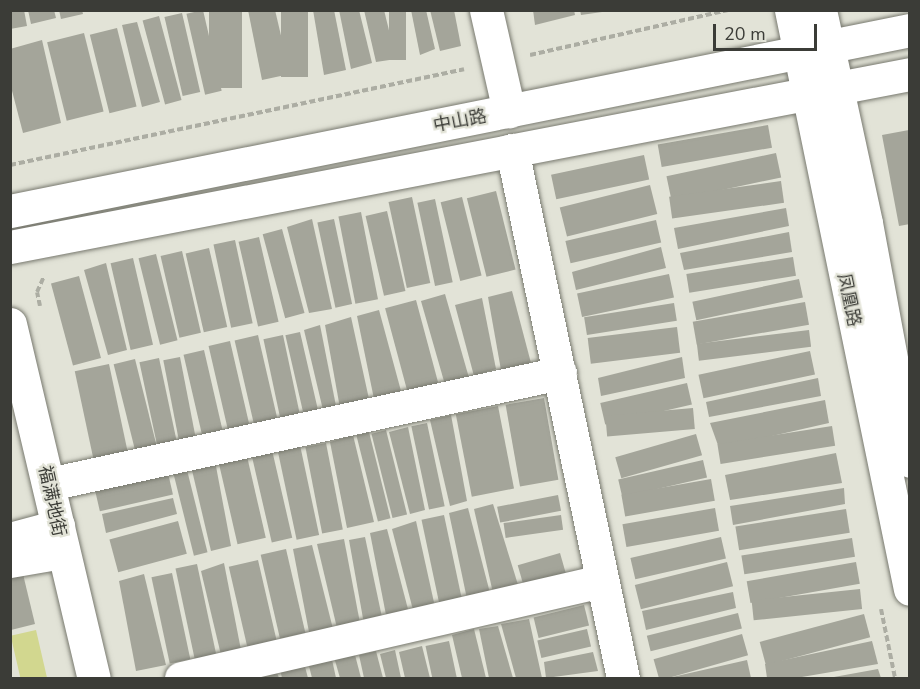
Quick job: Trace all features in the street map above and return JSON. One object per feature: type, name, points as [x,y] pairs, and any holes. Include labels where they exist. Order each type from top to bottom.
[{"type":"main road","points":[[486,10],[509,111]]},
{"type":"main road","name":"凤凰路","points":[[791,10],[839,87],[909,461]]},
{"type":"main road","name":"凤凰路","points":[[820,10],[816,51],[806,94],[909,589]]},
{"type":"main road","name":"中山路","points":[[10,211],[816,51],[909,30]]},
{"type":"main road","points":[[10,247],[909,74]]},
{"type":"main road","points":[[512,150],[623,678]]},
{"type":"main road","name":"福满地街","points":[[10,324],[94,678]]},
{"type":"main road","points":[[49,484],[560,373]]},
{"type":"main road","points":[[10,538],[60,539]]},
{"type":"main road","points":[[10,561],[60,539]]},
{"type":"main road","points":[[181,678],[601,581]]},
{"type":"path","points":[[10,165],[499,62],[728,10]]},
{"type":"path","points":[[42,315],[37,292],[47,273]]},
{"type":"path","points":[[880,601],[895,678]]},
{"type":"green space","points":[[36,630],[47,678],[20,678],[11,636]]},
{"type":"building","points":[[10,10],[24,10],[27,26],[10,29]]},
{"type":"building","points":[[28,10],[54,10],[56,18],[31,24]]},
{"type":"building","points":[[59,10],[82,10],[83,14],[61,19]]},
{"type":"building","points":[[203,10],[222,91],[205,95],[186,14]]},
{"type":"building","points":[[209,10],[242,10],[242,88],[209,88]]},
{"type":"building","points":[[248,10],[275,10],[290,74],[262,80]]},
{"type":"building","points":[[281,10],[308,10],[308,77],[281,77]]},
{"type":"building","points":[[313,10],[334,10],[346,70],[324,75]]},
{"type":"building","points":[[339,10],[359,10],[372,63],[351,69]]},
{"type":"building","points":[[364,10],[384,10],[396,59],[376,62]]},
{"type":"building","points":[[389,10],[406,10],[406,60],[389,60]]},
{"type":"building","points":[[411,10],[426,10],[435,49],[420,55]]},
{"type":"building","points":[[430,10],[454,10],[461,46],[440,51]]},
{"type":"building","points":[[533,10],[574,10],[575,15],[535,25]]},
{"type":"building","points":[[580,10],[602,10],[602,12],[581,15]]},
{"type":"building","points":[[182,13],[200,92],[183,96],[164,17]]},
{"type":"building","points":[[159,16],[182,100],[165,104],[143,20]]},
{"type":"building","points":[[137,22],[160,102],[142,107],[122,25]]},
{"type":"building","points":[[117,28],[137,107],[109,113],[90,35]]},
{"type":"building","points":[[84,33],[104,112],[67,121],[47,42]]},
{"type":"building","points":[[42,40],[61,123],[23,133],[10,83],[10,49]]},
{"type":"building","points":[[768,125],[772,148],[662,167],[658,144]]},
{"type":"building","points":[[909,130],[910,224],[899,226],[882,135]]},
{"type":"building","points":[[776,153],[781,177],[672,201],[666,176]]},
{"type":"building","points":[[644,155],[649,179],[556,199],[551,175]]},
{"type":"building","points":[[781,181],[784,203],[672,219],[669,197]]},
{"type":"building","points":[[650,185],[657,214],[567,237],[560,207]]},
{"type":"building","points":[[496,191],[516,270],[486,277],[467,198]]},
{"type":"building","points":[[412,197],[430,283],[407,288],[389,202]]},
{"type":"building","points":[[462,197],[482,276],[460,281],[441,202]]},
{"type":"building","points":[[435,199],[453,282],[435,286],[417,203]]},
{"type":"building","points":[[786,208],[789,226],[678,249],[674,228]]},
{"type":"building","points":[[387,211],[405,291],[384,296],[366,216]]},
{"type":"building","points":[[361,212],[378,299],[355,304],[338,216]]},
{"type":"building","points":[[312,219],[332,309],[309,313],[287,227]]},
{"type":"building","points":[[334,219],[352,304],[335,308],[317,223]]},
{"type":"building","points":[[656,220],[661,242],[571,263],[565,241]]},
{"type":"building","points":[[282,229],[305,313],[285,318],[263,234]]},
{"type":"building","points":[[789,232],[792,252],[684,270],[680,253]]},
{"type":"building","points":[[259,237],[279,322],[258,326],[239,242]]},
{"type":"building","points":[[235,240],[253,323],[231,328],[213,245]]},
{"type":"building","points":[[661,247],[666,268],[576,290],[572,272]]},
{"type":"building","points":[[209,248],[227,327],[204,332],[186,253]]},
{"type":"building","points":[[182,251],[201,333],[179,338],[161,256]]},
{"type":"building","points":[[156,254],[178,340],[160,345],[139,258]]},
{"type":"building","points":[[793,257],[796,276],[689,293],[686,274]]},
{"type":"building","points":[[133,258],[153,345],[131,350],[111,263]]},
{"type":"building","points":[[106,263],[127,350],[108,355],[84,270]]},
{"type":"building","points":[[669,274],[674,297],[582,317],[577,294]]},
{"type":"building","points":[[79,276],[101,358],[73,366],[51,284]]},
{"type":"building","points":[[799,279],[803,298],[696,320],[692,302]]},
{"type":"building","points":[[512,291],[531,363],[501,370],[488,297]]},
{"type":"building","points":[[445,294],[469,378],[445,385],[421,301]]},
{"type":"building","points":[[482,298],[496,369],[474,376],[455,305]]},
{"type":"building","points":[[416,300],[439,384],[408,392],[385,308]]},
{"type":"building","points":[[805,302],[809,325],[697,344],[693,322]]},
{"type":"building","points":[[674,303],[677,321],[587,335],[584,317]]},
{"type":"building","points":[[379,310],[401,391],[374,399],[357,316]]},
{"type":"building","points":[[351,317],[369,399],[340,408],[325,325]]},
{"type":"building","points":[[320,325],[336,406],[323,410],[304,330]]},
{"type":"building","points":[[677,327],[680,353],[591,364],[588,338]]},
{"type":"building","points":[[809,330],[811,347],[699,361],[697,344]]},
{"type":"building","points":[[300,332],[318,412],[304,415],[285,335]]},
{"type":"building","points":[[258,335],[277,419],[254,424],[235,340]]},
{"type":"building","points":[[283,335],[301,418],[281,422],[263,339]]},
{"type":"building","points":[[230,341],[249,425],[228,430],[209,346]]},
{"type":"building","points":[[204,350],[223,433],[203,438],[184,355]]},
{"type":"building","points":[[810,351],[815,374],[703,398],[698,375]]},
{"type":"building","points":[[180,357],[196,439],[179,443],[163,360]]},
{"type":"building","points":[[682,357],[685,378],[601,396],[598,378]]},
{"type":"building","points":[[159,358],[178,447],[158,451],[139,362]]},
{"type":"building","points":[[135,359],[157,445],[135,451],[114,364]]},
{"type":"building","points":[[109,364],[128,451],[93,458],[75,371]]},
{"type":"building","points":[[818,378],[821,396],[709,417],[706,402]]},
{"type":"building","points":[[687,383],[692,404],[605,424],[600,403]]},
{"type":"building","points":[[544,398],[558,480],[520,487],[506,405]]},
{"type":"building","points":[[825,400],[829,423],[719,448],[710,423]]},
{"type":"building","points":[[498,406],[514,488],[472,497],[456,414]]},
{"type":"building","points":[[693,408],[695,429],[607,437],[605,416]]},
{"type":"building","points":[[451,415],[467,501],[450,506],[430,420]]},
{"type":"building","points":[[427,423],[445,506],[429,509],[411,426]]},
{"type":"building","points":[[832,426],[835,446],[721,464],[717,444]]},
{"type":"building","points":[[408,427],[425,510],[410,514],[389,432]]},
{"type":"building","points":[[386,430],[407,514],[392,518],[371,434]]},
{"type":"building","points":[[369,432],[391,518],[378,522],[356,435]]},
{"type":"building","points":[[696,434],[702,455],[621,478],[615,457]]},
{"type":"building","points":[[353,435],[374,522],[347,528],[330,442]]},
{"type":"building","points":[[326,443],[343,529],[322,533],[305,447]]},
{"type":"building","points":[[300,445],[319,535],[297,540],[278,450]]},
{"type":"building","points":[[272,450],[292,538],[272,542],[252,455]]},
{"type":"building","points":[[246,452],[266,538],[238,544],[218,459]]},
{"type":"building","points":[[836,453],[842,483],[730,500],[725,475]]},
{"type":"building","points":[[703,460],[707,478],[622,497],[618,480]]},
{"type":"building","points":[[215,461],[231,546],[211,551],[191,466]]},
{"type":"building","points":[[186,466],[208,552],[194,556],[172,469]]},
{"type":"building","points":[[168,473],[173,494],[100,511],[95,490]]},
{"type":"building","points":[[711,479],[715,501],[625,516],[621,495]]},
{"type":"building","points":[[844,488],[845,504],[733,525],[730,506]]},
{"type":"building","points":[[558,495],[561,511],[500,523],[497,507]]},
{"type":"building","points":[[173,498],[177,514],[106,533],[102,514]]},
{"type":"building","points":[[493,504],[519,588],[493,593],[474,509]]},
{"type":"building","points":[[468,508],[490,593],[467,599],[449,513]]},
{"type":"building","points":[[715,508],[719,531],[626,547],[622,524]]},
{"type":"building","points":[[846,509],[850,533],[739,550],[735,527]]},
{"type":"building","points":[[444,515],[462,600],[440,605],[422,520]]},
{"type":"building","points":[[561,515],[563,530],[506,538],[504,523]]},
{"type":"building","points":[[178,521],[187,554],[118,572],[109,539]]},
{"type":"building","points":[[416,521],[435,607],[413,610],[392,529]]},
{"type":"building","points":[[387,529],[409,613],[387,620],[370,533]]},
{"type":"building","points":[[365,537],[383,622],[364,624],[349,540]]},
{"type":"building","points":[[721,537],[726,558],[635,579],[630,558]]},
{"type":"building","points":[[852,538],[855,557],[744,574],[741,556]]},
{"type":"building","points":[[344,539],[360,623],[337,628],[317,544]]},
{"type":"building","points":[[312,545],[333,629],[309,632],[293,549]]},
{"type":"building","points":[[286,549],[305,633],[280,639],[261,555]]},
{"type":"building","points":[[560,553],[566,574],[524,586],[518,565]]},
{"type":"building","points":[[258,560],[277,641],[247,648],[229,567]]},
{"type":"building","points":[[727,562],[733,586],[641,609],[635,585]]},
{"type":"building","points":[[856,562],[860,584],[751,603],[747,581]]},
{"type":"building","points":[[224,563],[241,650],[221,655],[201,571]]},
{"type":"building","points":[[197,564],[217,656],[195,661],[175,569]]},
{"type":"building","points":[[22,570],[35,624],[11,630],[10,573]]},
{"type":"building","points":[[172,573],[190,659],[170,663],[151,577]]},
{"type":"building","points":[[144,574],[166,665],[136,671],[119,581]]},
{"type":"building","points":[[860,589],[862,609],[754,620],[752,600]]},
{"type":"building","points":[[733,592],[736,608],[646,630],[642,611]]},
{"type":"building","points":[[584,605],[589,625],[539,638],[534,618]]},
{"type":"building","points":[[738,613],[742,629],[651,651],[647,636]]},
{"type":"building","points":[[864,614],[870,637],[766,665],[760,642]]},
{"type":"building","points":[[529,619],[542,678],[516,678],[501,624]]},
{"type":"building","points":[[498,626],[513,678],[489,678],[479,629]]},
{"type":"building","points":[[474,629],[486,678],[462,678],[452,635]]},
{"type":"building","points":[[587,629],[591,647],[541,658],[537,640]]},
{"type":"building","points":[[742,634],[748,655],[668,678],[659,678],[654,659]]},
{"type":"building","points":[[449,641],[457,678],[432,678],[426,646]]},
{"type":"building","points":[[872,641],[878,664],[796,678],[767,678],[765,664]]},
{"type":"building","points":[[422,646],[430,678],[405,678],[399,652]]},
{"type":"building","points":[[395,650],[401,678],[386,678],[380,654]]},
{"type":"building","points":[[354,651],[361,678],[340,678],[334,657]]},
{"type":"building","points":[[376,651],[383,678],[364,678],[359,655]]},
{"type":"building","points":[[593,652],[598,671],[546,678],[544,662]]},
{"type":"building","points":[[331,655],[336,678],[312,678],[308,662]]},
{"type":"building","points":[[747,660],[751,678],[668,678]]},
{"type":"building","points":[[304,663],[308,678],[282,678],[280,669]]},
{"type":"building","points":[[878,669],[881,678],[834,677]]},
{"type":"building","points":[[276,670],[279,678],[257,678],[256,675]]}]
